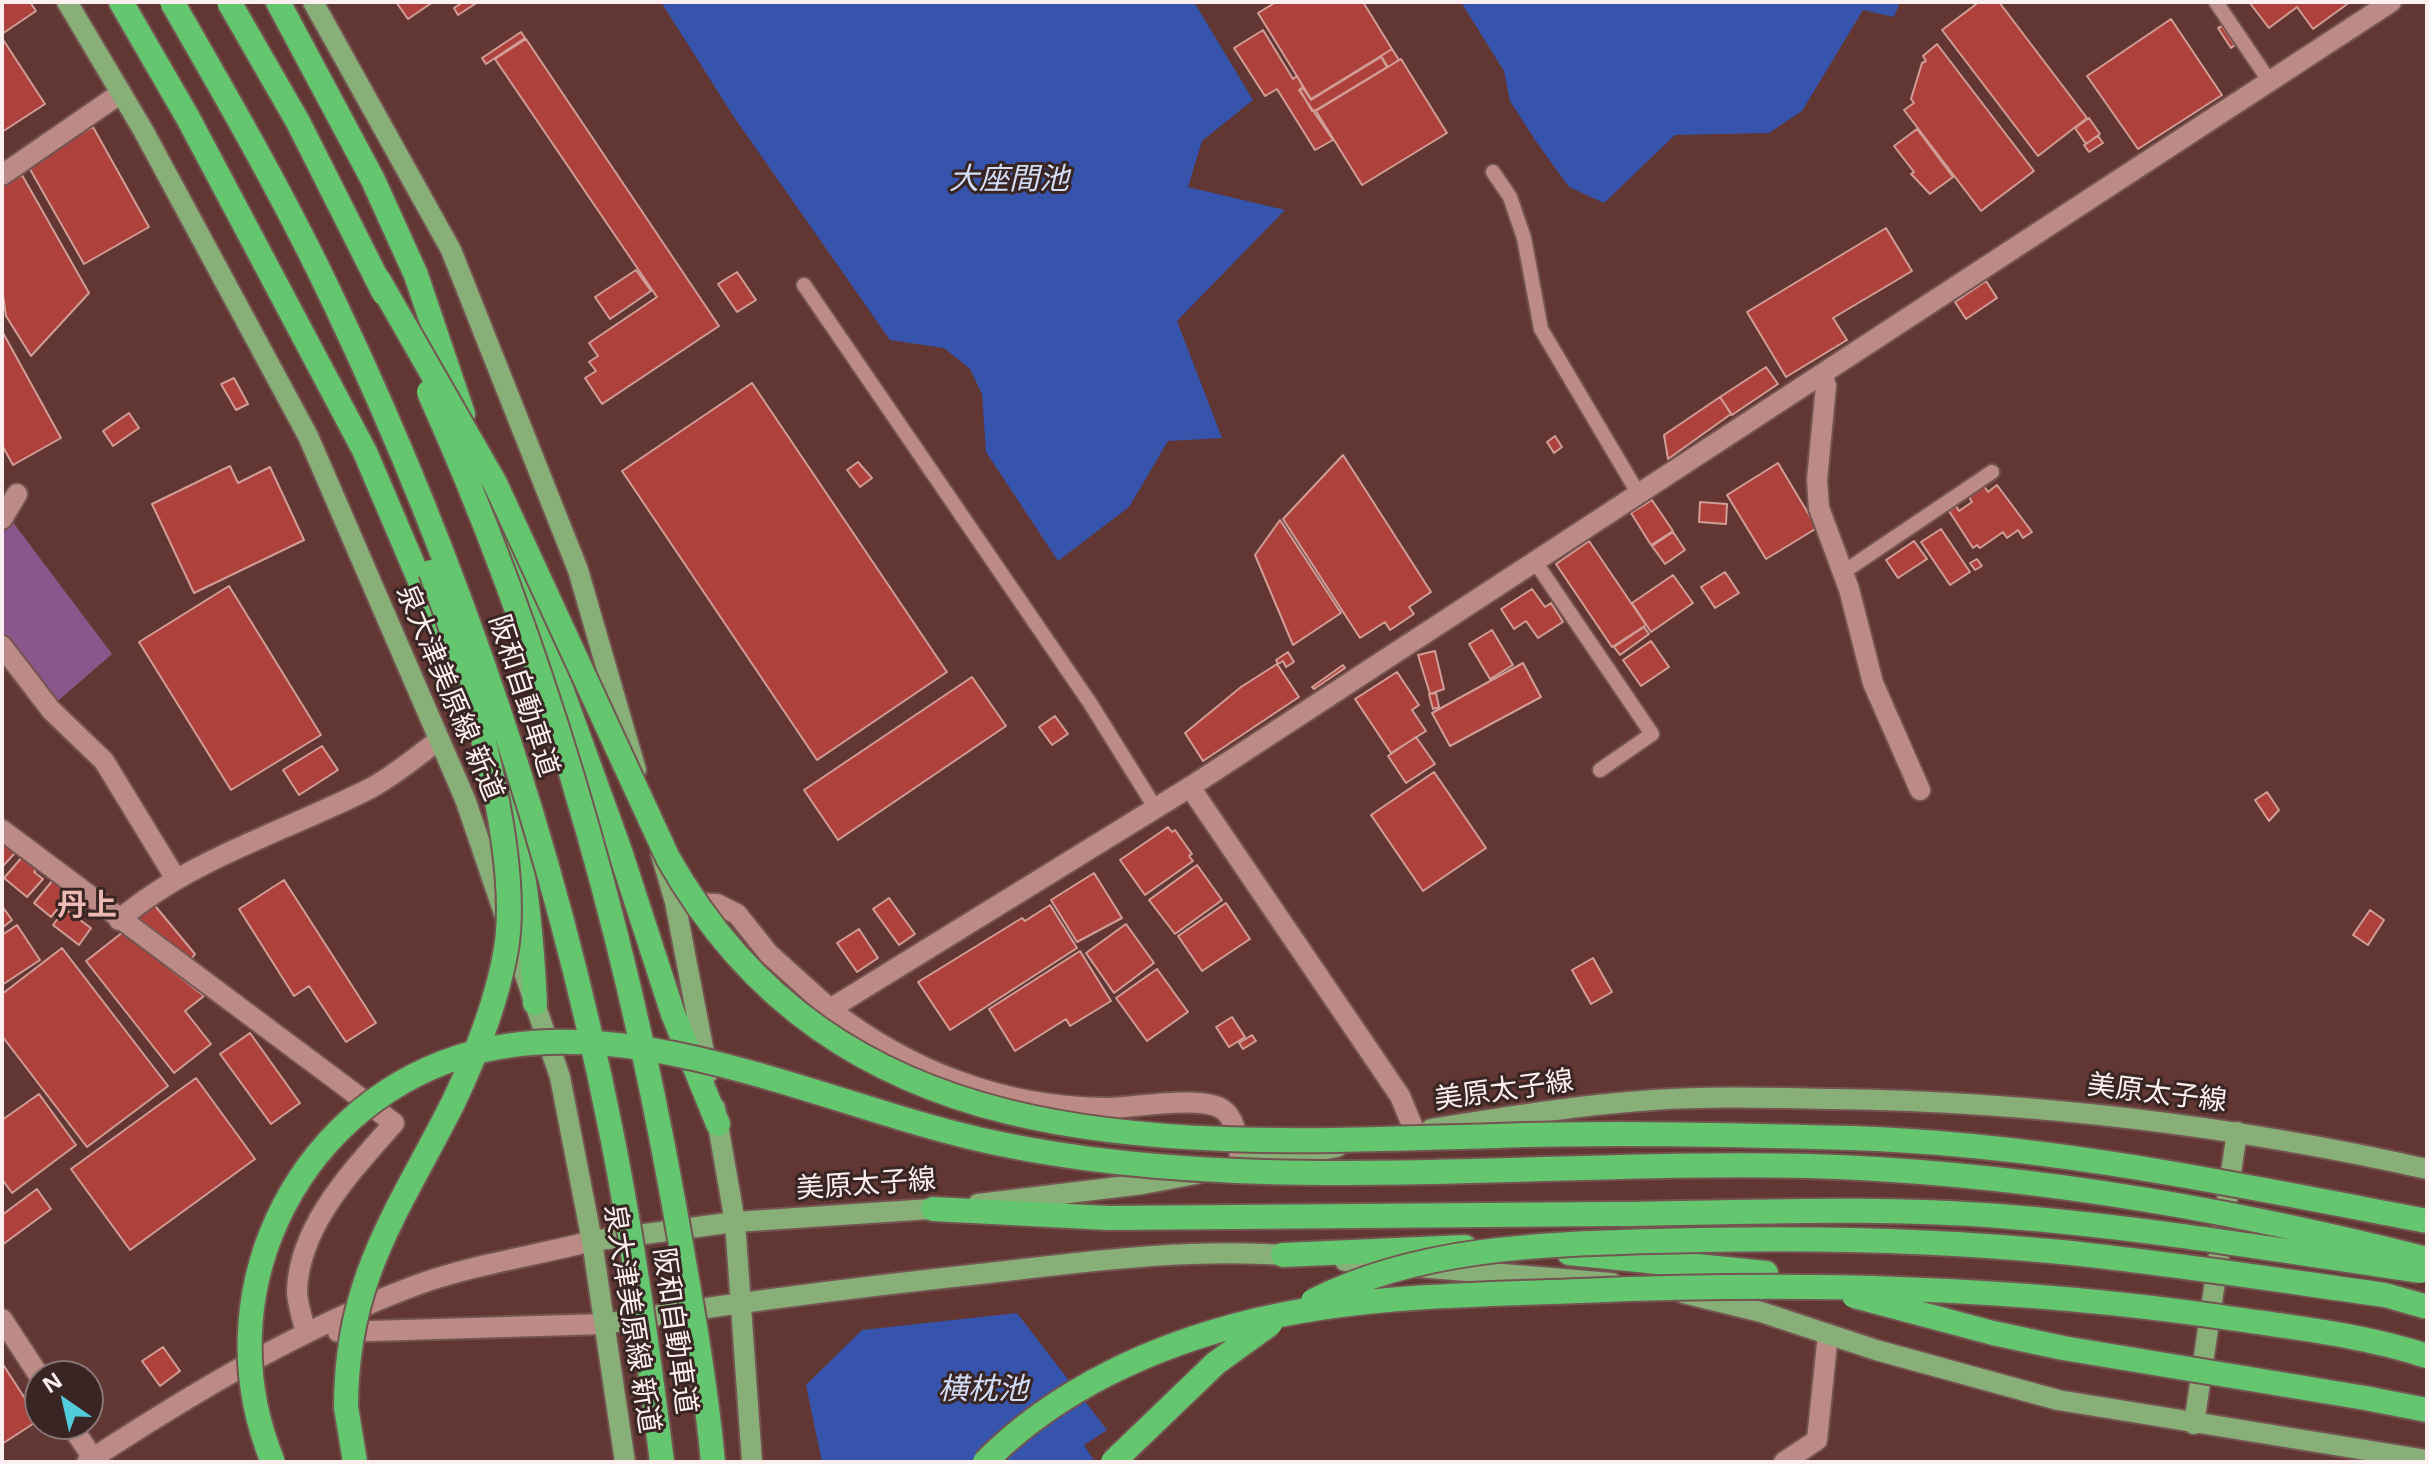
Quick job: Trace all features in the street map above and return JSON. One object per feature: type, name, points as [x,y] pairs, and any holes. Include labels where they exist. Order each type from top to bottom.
[{"type":"highway","points":[[121,2],[196,132],[365,452],[495,759],[517,833],[530,906],[535,1003]]},
{"type":"highway","name":"阪和自動車道","points":[[172,2],[250,138],[335,303],[407,466],[470,628],[523,790],[568,948],[624,1205],[662,1462]]},
{"type":"highway","name":"阪和自動車道","points":[[229,2],[298,122],[378,279],[454,449],[515,608],[616,930],[659,1123],[686,1271],[713,1462]]},
{"type":"highway","points":[[278,2],[379,194],[416,275],[619,848],[673,1014],[718,1124]]},
{"type":"highway","points":[[378,279],[495,483],[668,858],[691,899],[720,940],[787,1007],[826,1035],[906,1078],[1000,1112],[1104,1129],[1249,1140],[1527,1135],[1857,1138],[1990,1148],[2127,1167],[2427,1221]]},
{"type":"highway","points":[[335,303],[459,656],[499,816],[509,907],[506,947],[483,1030],[452,1103],[386,1228],[354,1315],[346,1361],[346,1407],[355,1462]]},
{"type":"highway","points":[[273,1462],[263,1439],[253,1392],[249,1345],[252,1295],[264,1246],[286,1200],[312,1161],[346,1124],[382,1096],[421,1073],[461,1056],[542,1043],[619,1044],[677,1055],[787,1084],[936,1130],[1003,1145],[1096,1159],[1164,1166],[1313,1171],[1810,1166],[1978,1177],[2146,1200],[2427,1259]]},
{"type":"highway","points":[[933,1209],[1108,1218],[1874,1212],[1995,1216],[2134,1228],[2427,1272]]},
{"type":"highway","points":[[1113,1462],[1216,1363],[1287,1314],[1374,1275],[1419,1262],[1507,1249],[1708,1239],[2042,1251],[2385,1295],[2427,1307]]},
{"type":"highway","points":[[1283,1255],[1459,1247],[1609,1256],[1766,1273],[2007,1336],[2148,1364],[2427,1410]]},
{"type":"highway","points":[[985,1462],[1039,1416],[1085,1386],[1138,1359],[1253,1321],[1326,1306],[1430,1297],[1746,1284],[1923,1287],[2152,1306],[2377,1340],[2427,1356]]},
{"type":"main road","name":"泉大津美原線 新道","points":[[67,2],[121,93],[308,436],[465,799],[560,1077],[592,1241],[625,1462]]},
{"type":"main road","points":[[313,2],[451,250],[578,570],[675,902],[735,1222],[752,1462]]},
{"type":"main road","name":"美原太子線","points":[[592,1241],[735,1222],[933,1209],[1143,1184],[1529,1113],[1654,1100],[1793,1098],[1957,1101],[2124,1116],[2237,1132],[2427,1169]]},
{"type":"main road","points":[[2194,1424],[2237,1132]]},
{"type":"main road","points":[[605,1324],[740,1301],[1080,1262],[1189,1254],[1283,1255],[1451,1271],[1574,1277],[1685,1294],[1761,1312],[2058,1400],[2427,1460]]},
{"type":"street","points":[[830,1009],[1156,809],[2391,2]]},
{"type":"street","points":[[2,175],[121,93]]},
{"type":"street","points":[[1823,376],[1826,386],[1817,480],[1819,508],[1842,573],[1873,683],[1920,790]]},
{"type":"street","points":[[2,519],[17,494]]},
{"type":"street","points":[[2,646],[51,710],[104,761],[176,879]]},
{"type":"street","points":[[119,920],[176,879],[372,787],[439,740]]},
{"type":"street","points":[[1190,787],[1400,1096],[1415,1132]]},
{"type":"street","points":[[2,830],[394,1123],[350,1174],[303,1255],[297,1293],[306,1333]]},
{"type":"street","points":[[675,902],[717,904],[737,914],[769,954],[830,1009],[864,1036],[908,1061],[985,1091],[1043,1104],[1105,1108],[1204,1103],[1222,1109],[1233,1122],[1241,1165]]},
{"type":"street","points":[[79,1440],[90,1460],[210,1384],[306,1333],[416,1285],[592,1241]]},
{"type":"street","points":[[2,1319],[29,1360]]},
{"type":"street","points":[[306,1333],[605,1324]]},
{"type":"street","points":[[1784,1462],[1817,1440],[1828,1334]]},
{"type":"lane","points":[[2216,2],[2270,82]]},
{"type":"lane","points":[[1493,172],[1510,197],[1524,238],[1541,329],[1638,493]]},
{"type":"lane","points":[[804,285],[1081,690],[1156,809]]},
{"type":"lane","points":[[1842,573],[1992,472]]},
{"type":"lane","points":[[1534,560],[1652,734],[1600,770]]},
{"type":"shaded area","points":[[9,517],[112,654],[52,706],[2,639],[2,522]]},
{"type":"water","name":"大座間池","points":[[661,2],[1194,2],[1253,100],[1202,141],[1188,187],[1285,210],[1177,321],[1222,438],[1168,441],[1129,507],[1058,561],[986,452],[982,394],[970,369],[944,348],[890,340],[734,117]]},
{"type":"water","points":[[1461,2],[1900,2],[1894,17],[1863,10],[1802,111],[1769,133],[1675,135],[1604,203],[1569,187],[1535,140],[1510,101],[1504,71]]},
{"type":"water","name":"横枕池","points":[[1017,1313],[1107,1430],[1084,1445],[1095,1462],[822,1462],[806,1385],[862,1330]]},
{"type":"building","points":[[2,2],[30,2],[36,11],[2,34]]},
{"type":"building","points":[[396,2],[433,2],[408,19]]},
{"type":"building","points":[[463,2],[478,2],[458,15],[454,8]]},
{"type":"building","points":[[1276,2],[1363,2],[1392,49],[1311,99],[1258,13]]},
{"type":"building","points":[[1979,2],[1999,2],[2087,118],[2038,156],[1942,30]]},
{"type":"building","points":[[2249,2],[2350,2],[2313,29],[2297,7],[2269,28]]},
{"type":"building","points":[[2171,19],[2222,95],[2138,149],[2087,76]]},
{"type":"building","points":[[2222,26],[2235,45],[2231,48],[2218,28]]},
{"type":"building","points":[[1263,30],[1293,79],[1297,76],[1303,87],[1299,90],[1333,140],[1315,150],[1277,89],[1265,96],[1234,48]]},
{"type":"building","points":[[521,32],[525,38],[486,64],[482,58]]},
{"type":"building","points":[[2,38],[45,104],[2,132]]},
{"type":"building","points":[[526,39],[719,326],[602,404],[585,378],[596,371],[589,362],[598,356],[589,343],[657,297],[495,59]]},
{"type":"building","points":[[1937,44],[2034,171],[1981,211],[1904,110],[1914,103],[1911,99],[1922,63],[1926,61],[1923,56]]},
{"type":"building","points":[[1392,49],[1399,60],[1388,67],[1381,56]]},
{"type":"building","points":[[1381,57],[1387,67],[1312,111],[1300,90],[1303,88],[1311,100]]},
{"type":"building","points":[[1401,59],[1447,133],[1362,185],[1316,111]]},
{"type":"building","points":[[2089,118],[2100,134],[2086,144],[2075,128]]},
{"type":"building","points":[[93,127],[149,227],[84,264],[27,164]]},
{"type":"building","points":[[1917,129],[1953,177],[1930,194],[1911,174],[1914,172],[1894,146]]},
{"type":"building","points":[[2098,136],[2103,143],[2089,152],[2084,145]]},
{"type":"building","points":[[22,175],[89,293],[31,356],[6,316],[2,288],[2,186]]},
{"type":"building","points":[[1886,228],[1912,271],[1833,318],[1847,340],[1786,377],[1747,312]]},
{"type":"building","points":[[636,270],[651,291],[610,319],[595,297]]},
{"type":"building","points":[[737,272],[756,300],[737,312],[718,284]]},
{"type":"building","points":[[1986,281],[1997,298],[1966,319],[1955,302]]},
{"type":"building","points":[[2,331],[61,438],[13,465],[2,445]]},
{"type":"building","points":[[1766,367],[1778,384],[1732,415],[1720,397]]},
{"type":"building","points":[[234,378],[248,404],[236,410],[221,384]]},
{"type":"building","points":[[752,383],[947,672],[817,760],[622,471]]},
{"type":"building","points":[[1720,397],[1731,414],[1668,459],[1664,435]]},
{"type":"building","points":[[129,413],[139,428],[113,446],[103,431]]},
{"type":"building","points":[[1555,436],[1562,447],[1554,453],[1547,442]]},
{"type":"building","points":[[1343,455],[1431,592],[1409,607],[1414,614],[1390,630],[1385,622],[1360,638],[1283,519]]},
{"type":"building","points":[[858,462],[872,478],[860,487],[847,470]]},
{"type":"building","points":[[1778,463],[1817,528],[1766,559],[1727,495]]},
{"type":"building","points":[[230,466],[238,483],[270,467],[304,540],[194,593],[152,504]]},
{"type":"building","points":[[1997,485],[2032,532],[2023,538],[2018,530],[2007,538],[2003,532],[1980,548],[1977,545],[1973,548],[1949,511],[1956,506],[1959,511],[1972,502],[1969,497],[1984,486],[1988,492]]},
{"type":"building","points":[[1652,500],[1673,531],[1651,545],[1631,513]]},
{"type":"building","points":[[1700,502],[1727,504],[1726,524],[1699,522]]},
{"type":"building","points":[[1280,520],[1341,613],[1293,645],[1255,555]]},
{"type":"building","points":[[1941,529],[1970,572],[1950,585],[1921,542]]},
{"type":"building","points":[[1673,532],[1685,550],[1665,564],[1652,546]]},
{"type":"building","points":[[1589,541],[1646,625],[1612,647],[1556,564]]},
{"type":"building","points":[[1914,541],[1927,559],[1898,578],[1886,560]]},
{"type":"building","points":[[1977,559],[1982,566],[1975,570],[1970,563]]},
{"type":"building","points":[[1725,572],[1739,593],[1715,608],[1701,587]]},
{"type":"building","points":[[1673,575],[1693,603],[1651,632],[1632,603]]},
{"type":"building","points":[[229,586],[321,735],[231,790],[139,642]]},
{"type":"building","points":[[1532,589],[1545,607],[1551,603],[1563,622],[1538,638],[1526,621],[1514,629],[1501,609]]},
{"type":"building","points":[[1644,627],[1649,634],[1620,655],[1614,647]]},
{"type":"building","points":[[1492,630],[1513,665],[1490,679],[1469,644]]},
{"type":"building","points":[[1651,641],[1669,667],[1641,686],[1623,660]]},
{"type":"building","points":[[1435,651],[1444,689],[1430,694],[1418,655]]},
{"type":"building","points":[[1288,652],[1294,662],[1286,667],[1283,661],[1278,664],[1276,660]]},
{"type":"building","points":[[1523,663],[1541,697],[1450,746],[1432,713]]},
{"type":"building","points":[[1277,664],[1299,697],[1203,761],[1185,733],[1241,687]]},
{"type":"building","points":[[1343,665],[1345,668],[1314,689],[1312,687]]},
{"type":"building","points":[[1397,672],[1419,705],[1412,710],[1426,731],[1391,753],[1355,699]]},
{"type":"building","points":[[972,677],[1006,726],[838,840],[804,790]]},
{"type":"building","points":[[1436,693],[1439,707],[1433,709],[1429,694]]},
{"type":"building","points":[[1055,716],[1068,734],[1052,745],[1039,727]]},
{"type":"building","points":[[1416,737],[1435,764],[1406,783],[1388,756]]},
{"type":"building","points":[[322,746],[338,770],[299,795],[283,770]]},
{"type":"building","points":[[1434,772],[1486,848],[1423,891],[1371,815]]},
{"type":"building","points":[[2267,792],[2279,810],[2269,821],[2255,800]]},
{"type":"building","points":[[1168,827],[1172,832],[1175,830],[1192,854],[1189,856],[1193,861],[1145,895],[1120,860]]},
{"type":"building","points":[[2,839],[16,852],[2,867]]},
{"type":"building","points":[[23,856],[37,868],[34,872],[43,879],[27,897],[4,878]]},
{"type":"building","points":[[1197,865],[1222,900],[1175,934],[1149,900]]},
{"type":"building","points":[[1094,873],[1122,918],[1077,942],[1051,900]]},
{"type":"building","points":[[53,880],[66,890],[60,897],[65,900],[51,917],[34,903]]},
{"type":"building","points":[[284,880],[376,1023],[346,1042],[309,986],[294,996],[239,909]]},
{"type":"building","points":[[889,898],[915,934],[899,945],[873,909]]},
{"type":"building","points":[[151,901],[195,954],[191,959],[138,918]]},
{"type":"building","points":[[1226,903],[1250,939],[1202,971],[1178,936]]},
{"type":"building","points":[[1050,905],[1077,948],[950,1030],[918,982],[1022,918],[1025,921]]},
{"type":"building","points":[[2,906],[12,920],[2,928]]},
{"type":"building","points":[[65,909],[91,928],[79,945],[53,925]]},
{"type":"building","points":[[2370,910],[2384,920],[2368,945],[2353,935]]},
{"type":"building","points":[[1126,924],[1154,963],[1114,993],[1086,953]]},
{"type":"building","points":[[17,925],[40,960],[2,985],[2,935]]},
{"type":"building","points":[[859,929],[878,958],[857,972],[837,943]]},
{"type":"building","points":[[123,932],[204,996],[185,1011],[211,1044],[174,1073],[86,961]]},
{"type":"building","points":[[62,948],[168,1086],[87,1147],[2,1036],[2,994]]},
{"type":"building","points":[[1080,951],[1111,1001],[1070,1026],[1066,1019],[1015,1051],[989,1009]]},
{"type":"building","points":[[1593,958],[1612,992],[1591,1004],[1572,970]]},
{"type":"building","points":[[1157,969],[1188,1012],[1147,1041],[1116,998]]},
{"type":"building","points":[[1232,1017],[1245,1037],[1229,1047],[1216,1027]]},
{"type":"building","points":[[250,1033],[300,1103],[271,1124],[220,1054]]},
{"type":"building","points":[[1252,1035],[1256,1041],[1243,1049],[1239,1043]]},
{"type":"building","points":[[196,1078],[255,1159],[130,1250],[71,1169]]},
{"type":"building","points":[[39,1094],[76,1145],[12,1193],[2,1179],[2,1120]]},
{"type":"building","points":[[37,1189],[51,1209],[2,1245],[2,1215]]},
{"type":"building","points":[[163,1347],[180,1371],[160,1386],[142,1361]]},
{"type":"building","points":[[2,1363],[24,1397],[24,1430],[2,1444]]},
{"type":"district","name":"丹上","points":[[87,906]]}]
